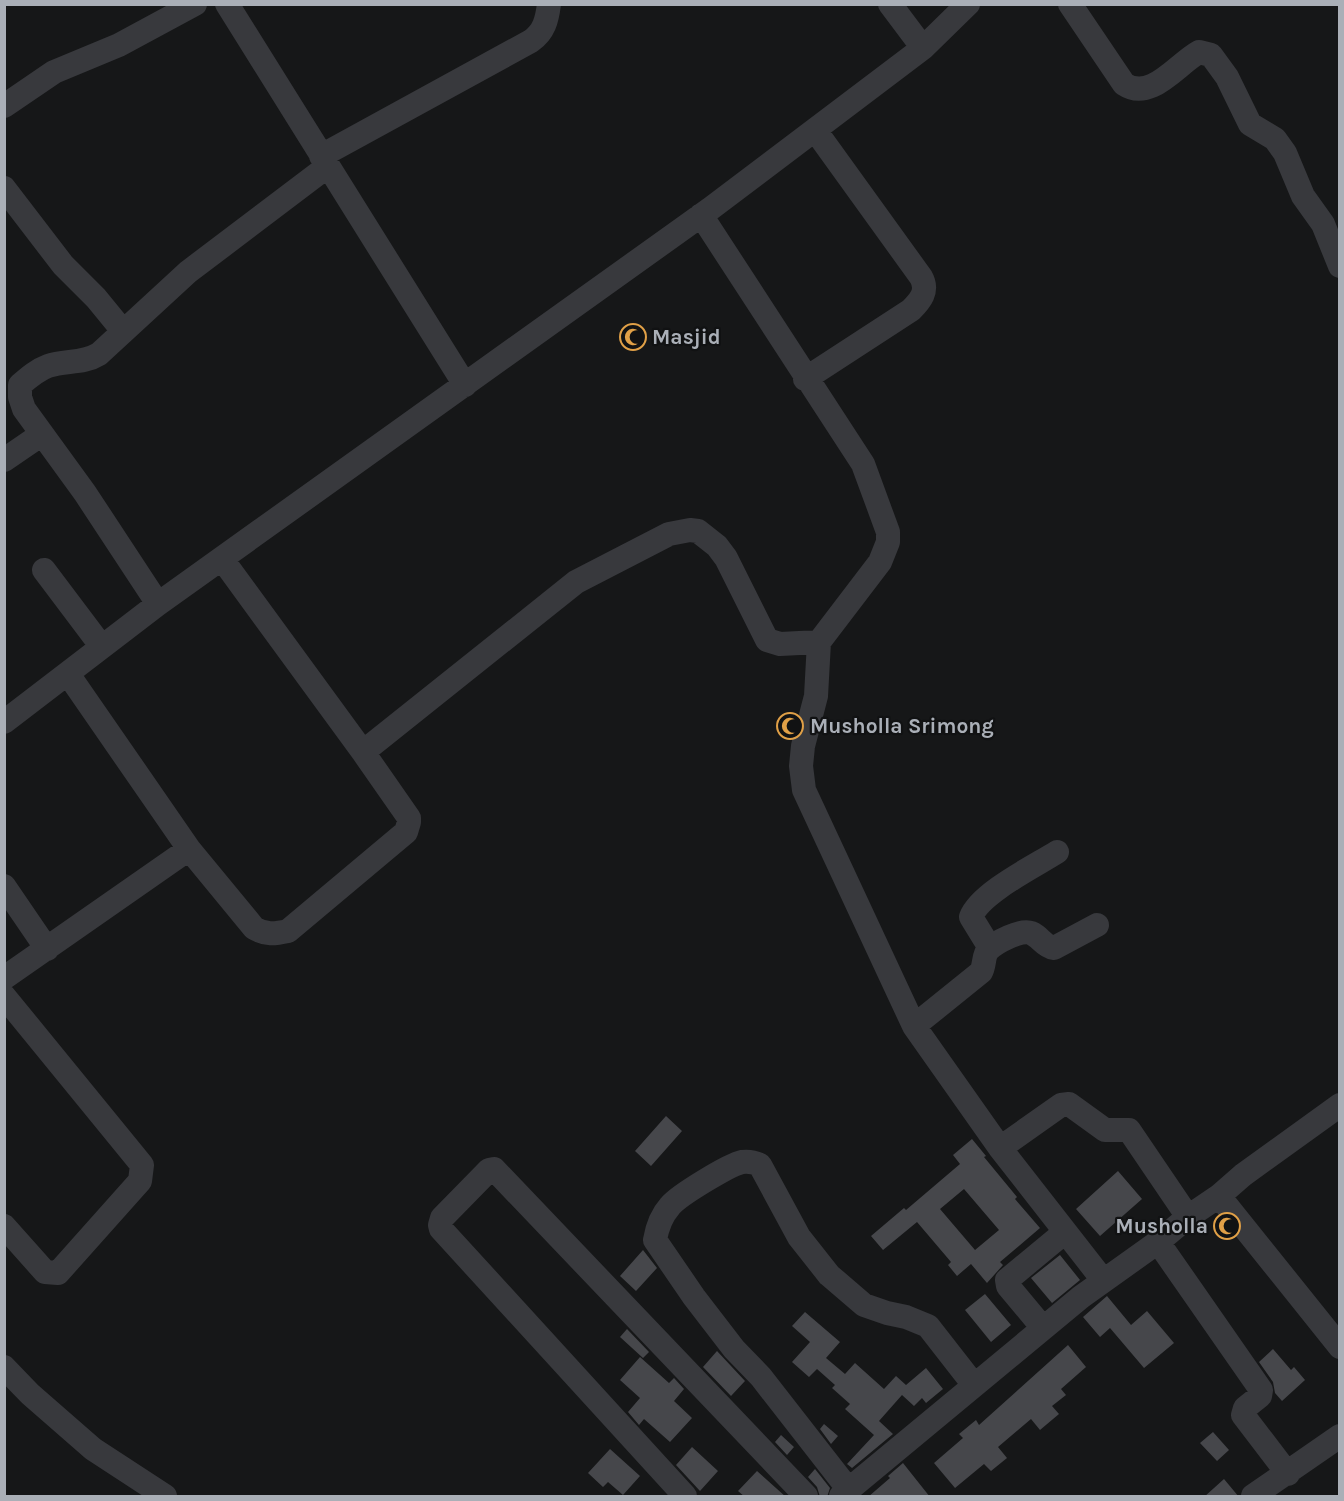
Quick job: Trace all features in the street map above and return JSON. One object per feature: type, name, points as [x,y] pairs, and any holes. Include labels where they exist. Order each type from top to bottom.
[{"type":"street","points":[[4,106],[54,72],[119,45],[195,4]]},
{"type":"street","points":[[226,4],[465,385]]},
{"type":"street","points":[[158,604],[85,493],[24,409],[20,397],[20,385],[47,366],[90,359],[99,354],[188,272],[325,161],[540,35],[547,20],[549,4]]},
{"type":"street","points":[[890,4],[923,48]]},
{"type":"street","points":[[4,722],[158,604],[701,215],[923,48],[968,4]]},
{"type":"street","points":[[1070,4],[1124,84],[1133,89],[1154,86],[1199,52],[1211,55],[1227,77],[1250,124],[1275,140],[1285,153],[1303,196],[1323,224],[1340,266]]},
{"type":"street","points":[[806,379],[911,310],[920,301],[924,288],[921,277],[815,129]]},
{"type":"street","points":[[4,188],[63,265],[96,298],[123,331]]},
{"type":"street","points":[[701,215],[863,464],[888,532],[888,542],[880,562],[819,642],[816,696],[803,746],[801,766],[804,790],[914,1026],[1000,1148],[1103,1280]]},
{"type":"street","points":[[4,460],[42,434]]},
{"type":"street","points":[[363,752],[576,582],[669,534],[690,530],[698,531],[717,546],[726,558],[766,640],[780,644],[819,642]]},
{"type":"street","points":[[68,674],[189,849],[254,928],[263,933],[274,934],[288,931],[402,836],[408,827],[409,818],[222,559]]},
{"type":"street","points":[[44,570],[102,647]]},
{"type":"street","points":[[4,978],[189,849]]},
{"type":"street","points":[[990,948],[971,917],[974,910],[986,896],[1057,852]]},
{"type":"street","points":[[4,886],[47,949]]},
{"type":"street","points":[[914,1026],[981,972],[990,948],[1017,933],[1034,934],[1043,944],[1054,948],[1097,925]]},
{"type":"street","points":[[4,996],[142,1165],[142,1171],[140,1180],[58,1273],[45,1272],[4,1226]]},
{"type":"street","points":[[1000,1148],[1061,1105],[1069,1104],[1105,1130],[1129,1130],[1188,1217]]},
{"type":"street","points":[[974,1385],[928,1326],[864,1305],[829,1275],[799,1236],[760,1165],[754,1161],[739,1163],[718,1173],[670,1205],[656,1231],[655,1240],[707,1314],[734,1349],[761,1377],[845,1493],[1103,1280],[1158,1242],[1243,1175],[1340,1105]]},
{"type":"street","points":[[685,1497],[441,1229],[442,1218],[489,1170],[494,1169],[806,1497]]},
{"type":"street","points":[[1219,1196],[1340,1347]]},
{"type":"street","points":[[1043,1328],[1008,1286],[1007,1280],[1065,1232]]},
{"type":"street","points":[[1158,1242],[1261,1390],[1260,1396],[1244,1409],[1243,1415],[1288,1473]]},
{"type":"street","points":[[4,1367],[39,1402],[93,1449],[165,1497]]},
{"type":"street","points":[[1253,1497],[1340,1436]]},
{"type":"building","points":[[666,1116],[682,1131],[651,1166],[635,1151]]},
{"type":"building","points":[[972,1139],[1017,1197],[1015,1199],[1040,1228],[1000,1262],[1003,1265],[987,1283],[971,1264],[957,1276],[948,1265],[951,1262],[917,1222],[883,1250],[871,1236],[960,1164],[953,1155]],"holes":[[[964,1189],[999,1230],[975,1250],[940,1209]]]},
{"type":"building","points":[[1118,1171],[1142,1199],[1100,1236],[1076,1209]]},
{"type":"building","points":[[643,1250],[657,1268],[636,1291],[620,1276]]},
{"type":"building","points":[[1060,1255],[1080,1280],[1052,1303],[1031,1278]]},
{"type":"building","points":[[985,1294],[1011,1325],[991,1342],[965,1310]]},
{"type":"building","points":[[1107,1296],[1131,1325],[1147,1311],[1174,1343],[1144,1368],[1110,1328],[1100,1337],[1083,1317]]},
{"type":"building","points":[[805,1312],[840,1342],[826,1358],[845,1374],[855,1363],[884,1389],[896,1376],[906,1385],[926,1368],[943,1389],[926,1403],[922,1398],[914,1406],[902,1395],[879,1421],[893,1434],[852,1468],[847,1464],[874,1435],[845,1409],[850,1404],[832,1388],[835,1385],[817,1369],[809,1377],[792,1362],[810,1342],[792,1326]]},
{"type":"building","points":[[627,1329],[649,1352],[643,1358],[620,1337]]},
{"type":"building","points":[[1068,1345],[1086,1367],[1061,1389],[1066,1395],[1052,1406],[1059,1414],[1040,1430],[1031,1419],[998,1447],[1007,1458],[991,1471],[984,1464],[955,1488],[934,1463],[963,1438],[959,1434],[976,1420],[979,1425]]},
{"type":"building","points":[[1273,1349],[1291,1370],[1294,1367],[1305,1380],[1282,1401],[1275,1393],[1273,1382],[1259,1362]]},
{"type":"building","points":[[717,1351],[745,1381],[731,1396],[703,1367]]},
{"type":"building","points":[[640,1357],[669,1383],[674,1378],[684,1389],[674,1401],[692,1418],[670,1442],[644,1419],[639,1425],[628,1412],[640,1398],[620,1380]]},
{"type":"building","points":[[824,1424],[838,1436],[831,1444],[820,1429]]},
{"type":"building","points":[[1213,1432],[1229,1450],[1217,1461],[1200,1443]]},
{"type":"building","points":[[781,1435],[794,1447],[787,1455],[775,1442]]},
{"type":"building","points":[[692,1447],[718,1471],[700,1491],[676,1465]]},
{"type":"building","points":[[610,1449],[640,1476],[623,1495],[608,1482],[603,1487],[588,1473]]},
{"type":"building","points":[[903,1463],[930,1497],[868,1497],[890,1478],[888,1476]]},
{"type":"building","points":[[815,1469],[830,1488],[827,1497],[820,1497],[817,1487],[808,1477]]},
{"type":"building","points":[[757,1471],[786,1497],[745,1497],[738,1491]]},
{"type":"building","points":[[1224,1479],[1239,1497],[1204,1497]]},
{"type":"place","name":"Masjid","points":[[633,337]]},
{"type":"place","name":"Musholla Srimong","points":[[790,726]]},
{"type":"place","name":"Musholla","points":[[1227,1226]]}]
